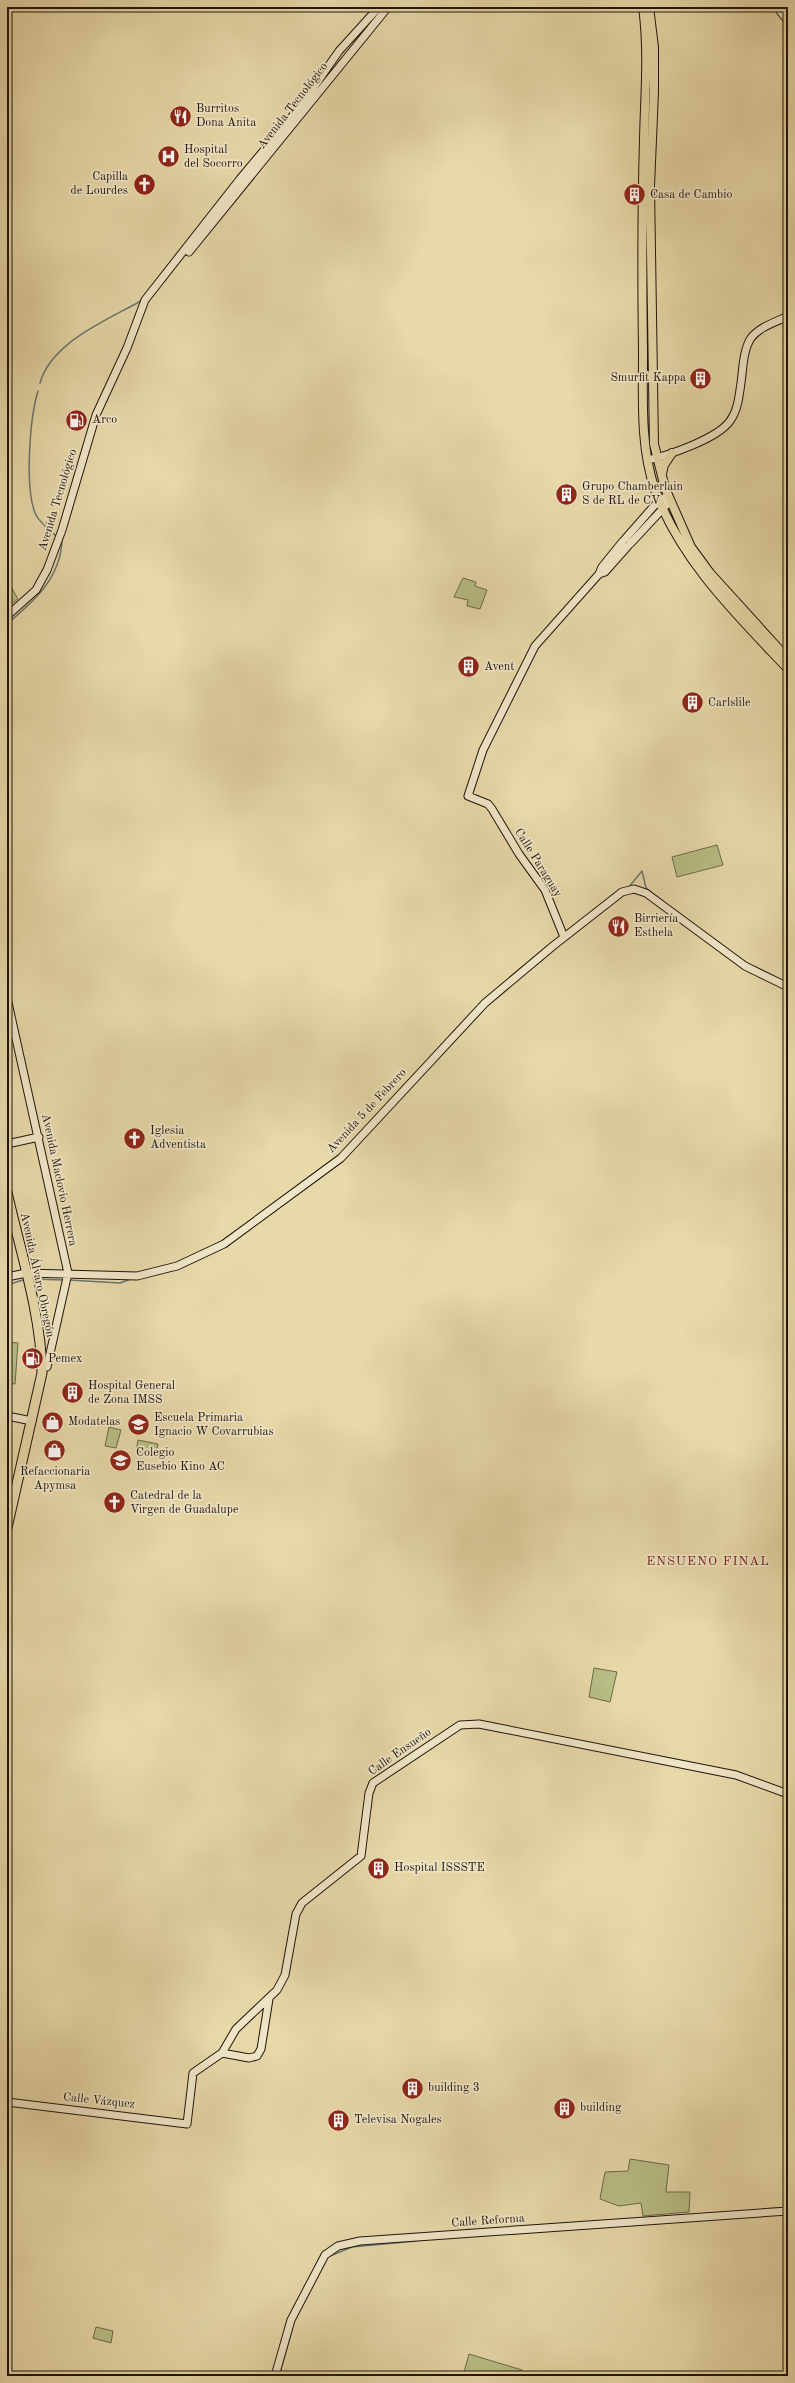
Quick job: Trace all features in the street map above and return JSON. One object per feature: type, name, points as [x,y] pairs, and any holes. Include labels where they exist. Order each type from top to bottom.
[{"type":"highway","name":"Avenida Álvaro Obregón","points":[[7,1192],[26,1273],[42,1367],[42,1379],[7,1528]]},
{"type":"main road","points":[[643,7],[646,48],[643,222],[643,385],[648,460],[662,504],[697,569],[788,669]]},
{"type":"main road","points":[[649,7],[654,47],[654,92],[650,186],[654,444],[669,498],[691,546],[703,565],[788,659]]},
{"type":"main road","points":[[654,444],[661,450],[672,453],[664,465],[662,477]]},
{"type":"street","name":"Avenida Tecnológico","points":[[7,616],[36,590],[47,570],[62,530],[96,415],[140,313],[150,297],[300,107],[339,51],[379,7]]},
{"type":"street","name":"Avenida Tecnológico","points":[[179,261],[305,111],[325,83],[388,7]]},
{"type":"street","points":[[778,7],[788,21]]},
{"type":"street","points":[[648,460],[672,453],[716,433],[730,421],[738,401],[744,359],[750,339],[765,327],[788,316]]},
{"type":"street","points":[[662,504],[669,498]]},
{"type":"street","name":"Calle Paraguay","points":[[564,937],[545,890],[488,804],[468,796],[483,750],[535,646],[599,574],[605,572],[626,543],[662,504]]},
{"type":"street","name":"Avenida 5 de Febrero","points":[[7,1277],[26,1273],[137,1276],[153,1273],[195,1259],[230,1240],[341,1158],[485,1003],[615,895],[626,890],[634,889],[646,893],[745,966],[788,987]]},
{"type":"street","name":"Avenida Maclovio Herrera","points":[[7,998],[68,1273],[47,1367]]},
{"type":"street","points":[[7,1144],[39,1137]]},
{"type":"street","points":[[7,1416],[32,1421]]},
{"type":"street","name":"Calle Ensueño","points":[[188,2124],[193,2073],[222,2053],[236,2029],[269,1999],[285,1974],[298,1908],[316,1889],[361,1856],[369,1793],[373,1783],[460,1725],[479,1724],[736,1775],[788,1794]]},
{"type":"street","points":[[222,2053],[249,2058],[257,2056],[261,2048],[269,1999]]},
{"type":"street","name":"Calle Vázquez","points":[[7,2102],[188,2124]]},
{"type":"street","name":"Calle Reforma","points":[[274,2376],[296,2309],[325,2255],[338,2246],[367,2241],[788,2211]]},
{"type":"green space","points":[[463,578],[476,582],[475,586],[487,590],[480,609],[467,606],[468,600],[454,597]]},
{"type":"green space","points":[[7,580],[18,599],[7,607]]},
{"type":"green space","points":[[717,845],[723,865],[677,877],[672,857]]},
{"type":"green space","points":[[7,1342],[18,1343],[15,1384],[7,1383]]},
{"type":"green space","points":[[109,1427],[121,1430],[116,1448],[105,1446]]},
{"type":"green space","points":[[138,1440],[158,1444],[155,1455],[136,1451]]},
{"type":"green space","points":[[594,1668],[617,1672],[610,1702],[589,1697]]},
{"type":"green space","points":[[630,2159],[669,2165],[666,2192],[690,2192],[689,2212],[643,2216],[641,2203],[619,2206],[600,2199],[605,2172],[628,2171]]},
{"type":"green space","points":[[96,2327],[113,2331],[111,2343],[93,2338]]},
{"type":"green space","points":[[469,2354],[522,2370],[524,2376],[463,2376]]},
{"type":"waterway","points":[[40,383],[46,369],[55,356],[67,345],[96,325],[139,302],[143,298]]},
{"type":"waterway","points":[[38,391],[31,435],[29,472],[30,489],[32,504],[36,515],[57,537]]},
{"type":"waterway","points":[[7,624],[36,598],[51,578],[60,555],[62,541]]},
{"type":"waterway","points":[[628,888],[642,871],[646,888],[663,901]]},
{"type":"waterway","points":[[32,1279],[63,1280]]},
{"type":"waterway","points":[[69,1280],[120,1283],[131,1279]]},
{"type":"waterway","points":[[7,1285],[23,1280]]},
{"type":"waterway","points":[[762,2209],[782,2208]]},
{"type":"waterway","points":[[330,2256],[352,2247],[416,2241]]},
{"type":"waterway","points":[[279,2376],[292,2330]]},
{"type":"place","name":"Burritos Dona Anita","points":[[180,116]]},
{"type":"place","name":"Hospital del Socorro","points":[[169,157]]},
{"type":"place","name":"Capilla de Lourdes","points":[[144,184]]},
{"type":"place","name":"Casa de Cambio","points":[[635,195]]},
{"type":"place","name":"Smurfit Kappa","points":[[701,378]]},
{"type":"place","name":"Arco","points":[[76,420]]},
{"type":"place","name":"Grupo Chamberlain S de RL de CV","points":[[567,494]]},
{"type":"place","name":"Avent","points":[[468,667]]},
{"type":"place","name":"Carlslile","points":[[693,703]]},
{"type":"place","name":"Birriería Esthela","points":[[618,926]]},
{"type":"place","name":"Iglesia Adventista","points":[[134,1138]]},
{"type":"place","name":"Pemex","points":[[33,1359]]},
{"type":"place","name":"Hospital General de Zona IMSS","points":[[73,1393]]},
{"type":"place","name":"Modatelas","points":[[53,1422]]},
{"type":"place","name":"Escuela Primaria Ignacio W Covarrubias","points":[[138,1425]]},
{"type":"place","name":"Refaccionaria Apymsa","points":[[55,1451]]},
{"type":"place","name":"Colegio Eusebio Kino AC","points":[[121,1460]]},
{"type":"place","name":"Catedral de la Virgen de Guadalupe","points":[[115,1503]]},
{"type":"place","name":"Hospital ISSSTE","points":[[378,1868]]},
{"type":"place","name":"building 3","points":[[412,2088]]},
{"type":"place","name":"building","points":[[564,2108]]},
{"type":"place","name":"Televisa Nogales","points":[[339,2120]]},
{"type":"district","name":"ENSUENO FINAL","points":[[708,1561]]}]
